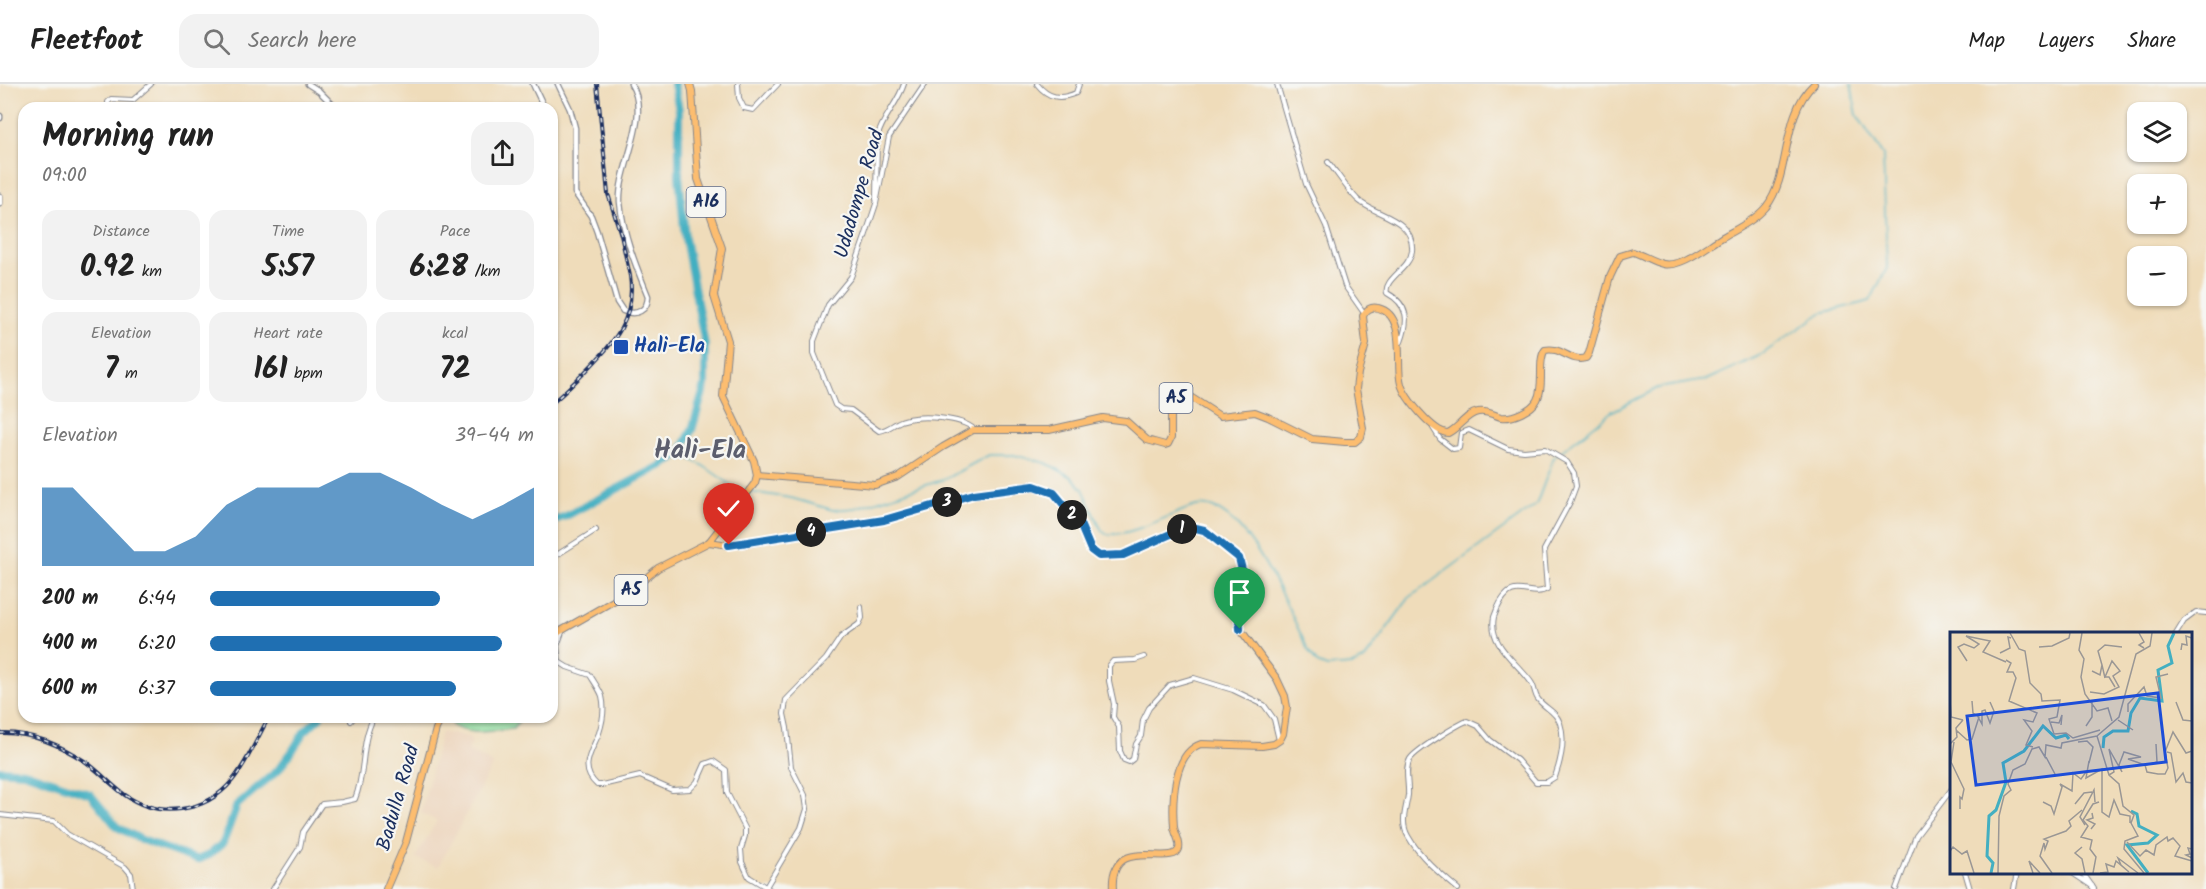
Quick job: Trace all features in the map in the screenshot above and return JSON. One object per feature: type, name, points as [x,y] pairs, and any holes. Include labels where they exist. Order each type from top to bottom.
[{"type":"main road","name":"A16","points":[[690,84],[698,180],[722,248],[714,296],[728,341],[723,396],[754,461],[756,475]]},
{"type":"main road","points":[[1364,313],[1375,308],[1387,313],[1400,343],[1398,370],[1402,388],[1433,427],[1443,433],[1448,433],[1479,411],[1508,417],[1528,408],[1538,399],[1542,378],[1542,356],[1545,350],[1556,349],[1577,359],[1586,358],[1592,346],[1610,277],[1623,254],[1633,252],[1660,264],[1674,263],[1757,216],[1775,192],[1784,151],[1797,110],[1803,97],[1814,84]]},
{"type":"main road","name":"A5","points":[[558,633],[628,592],[658,568],[709,542],[754,484],[756,475],[875,484],[898,477],[975,430],[1049,430],[1093,419],[1111,418],[1131,424],[1150,442],[1165,445],[1171,438],[1171,404],[1181,396],[1189,396],[1220,416],[1255,412],[1312,439],[1354,442],[1361,437],[1364,428],[1356,389],[1366,344],[1362,319],[1364,313]]},
{"type":"main road","points":[[709,542],[729,545],[749,543],[884,520],[974,494],[1034,486],[1054,493],[1080,524],[1091,550],[1099,556],[1123,555],[1182,529],[1196,528],[1204,530],[1233,552],[1239,558],[1243,568],[1244,588],[1239,624],[1243,634],[1277,678],[1285,696],[1287,707],[1280,740],[1274,744],[1262,746],[1201,744],[1194,746],[1182,762],[1176,778],[1174,826],[1179,851],[1165,857],[1139,854],[1125,860],[1116,868],[1112,878],[1113,889]]},
{"type":"main road","name":"Badulla Road","points":[[386,889],[406,842],[439,723]]},
{"type":"street","points":[[108,102],[111,99],[133,100],[151,84]]},
{"type":"street","points":[[308,84],[330,102]]},
{"type":"street","points":[[533,84],[541,102]]},
{"type":"street","points":[[558,84],[570,109],[575,128],[575,193],[591,216],[617,302],[624,311],[636,314],[648,303],[648,296],[628,242],[620,202],[621,188],[636,129],[635,93],[630,84]]},
{"type":"street","points":[[738,84],[739,98],[744,108],[753,110],[778,84]]},
{"type":"street","points":[[876,204],[877,138],[904,84]]},
{"type":"street","name":"Udadompe Road","points":[[925,84],[889,137],[876,204],[851,277],[828,304],[814,341],[814,353],[835,405],[841,409],[851,410],[879,432],[902,420],[923,417],[952,420],[971,426],[975,430]]},
{"type":"street","points":[[1037,84],[1050,96],[1060,98],[1076,93],[1079,84]]},
{"type":"street","points":[[1277,84],[1306,183],[1326,226],[1346,286],[1364,313]]},
{"type":"street","points":[[1328,162],[1358,201],[1401,224],[1410,239],[1412,249],[1409,261],[1386,288],[1387,293],[1398,298],[1404,310],[1407,327],[1400,343]]},
{"type":"street","points":[[0,196],[0,203]]},
{"type":"street","points":[[1433,427],[1440,440],[1453,449],[1460,448],[1461,433],[1468,430],[1508,449],[1550,451],[1567,462],[1574,473],[1576,486],[1545,550],[1547,589],[1538,592],[1517,589],[1510,591],[1496,609],[1492,627],[1495,637],[1510,659],[1532,683],[1538,699],[1553,712],[1559,721],[1562,749],[1555,777],[1546,782],[1536,782],[1517,760],[1490,740],[1478,726],[1467,721],[1426,746],[1410,759],[1407,770],[1408,794],[1403,820],[1407,834],[1418,850],[1458,889]]},
{"type":"street","points":[[558,554],[596,530]]},
{"type":"street","points":[[558,654],[559,662],[590,675],[602,695],[603,717],[599,734],[588,754],[588,767],[592,781],[597,785],[602,785],[640,777],[672,790],[690,789],[697,782],[705,764],[713,761],[720,764],[726,770],[728,798],[746,828],[741,849],[742,862],[749,877],[768,888],[801,828],[807,809],[805,795],[790,768],[787,728],[783,714],[786,700],[826,659],[841,637],[859,624],[862,618],[861,607]]},
{"type":"street","points":[[2177,632],[2184,621],[2196,612],[2206,613]]},
{"type":"street","points":[[558,643],[563,630]]},
{"type":"street","points":[[1144,657],[1135,660],[1113,661],[1108,666],[1114,704],[1113,717],[1119,727],[1120,751],[1124,760],[1129,762],[1133,759],[1136,744],[1141,736],[1143,720],[1149,708],[1170,686],[1194,678],[1233,690],[1264,705],[1274,719],[1280,740]]},
{"type":"street","points":[[273,889],[300,847],[303,832],[322,804],[355,799],[361,784],[362,758],[371,723]]},
{"type":"street","points":[[1896,889],[1916,836],[1950,791]]},
{"type":"street","points":[[0,815],[54,821],[68,834],[125,867],[131,874],[134,889]]},
{"type":"street","points":[[1965,874],[1970,889]]},
{"type":"street","points":[[2014,889],[2017,874]]},
{"type":"street","points":[[2073,874],[2093,887]]},
{"type":"street","points":[[2083,874],[2093,887]]},
{"type":"shaded area","points":[[441,732],[469,737],[472,743],[468,750],[493,764],[438,867],[415,858],[437,821],[421,813]]},
{"type":"green space","points":[[452,723],[518,723],[513,729],[481,732],[466,731]]},
{"type":"waterway","points":[[558,519],[672,460],[680,453],[692,430],[705,385],[705,345],[685,238],[679,176],[679,110],[674,84]]},
{"type":"waterway","points":[[750,492],[791,498],[833,510],[855,508],[945,479],[989,455],[1014,455],[1046,463],[1072,477],[1083,489],[1102,531],[1106,534],[1138,529],[1193,507],[1212,507],[1230,518],[1247,537],[1278,587],[1309,652],[1317,663],[1327,667],[1352,665],[1364,660],[1409,598],[1536,505],[1554,457],[1611,412],[1658,388],[1706,380],[1761,355],[1821,313],[1870,301],[1887,268],[1883,155],[1857,115],[1851,84]]},
{"type":"waterway","points":[[680,453],[734,487],[745,491]]},
{"type":"waterway","points":[[0,770],[24,772],[90,794],[117,827],[142,840],[197,860],[209,855],[223,843],[237,805],[278,770],[304,732],[314,723]]},
{"type":"railway","points":[[558,397],[614,340],[630,305],[630,276],[621,235],[608,194],[597,84]]},
{"type":"railway","points":[[0,733],[34,737],[66,750],[86,762],[138,803],[167,810],[195,806],[221,792],[237,774],[266,723]]},
{"type":"place","name":"Hali-Ela","points":[[621,347]]},
{"type":"district","name":"Hali-Ela","points":[[700,451]]},
{"type":"route","points":[[729,545],[884,520],[974,494],[1034,486],[1054,493],[1080,524],[1091,550],[1099,556],[1123,555],[1182,529],[1204,530],[1233,552],[1239,558],[1243,568],[1244,588],[1239,614],[1240,629]]}]
